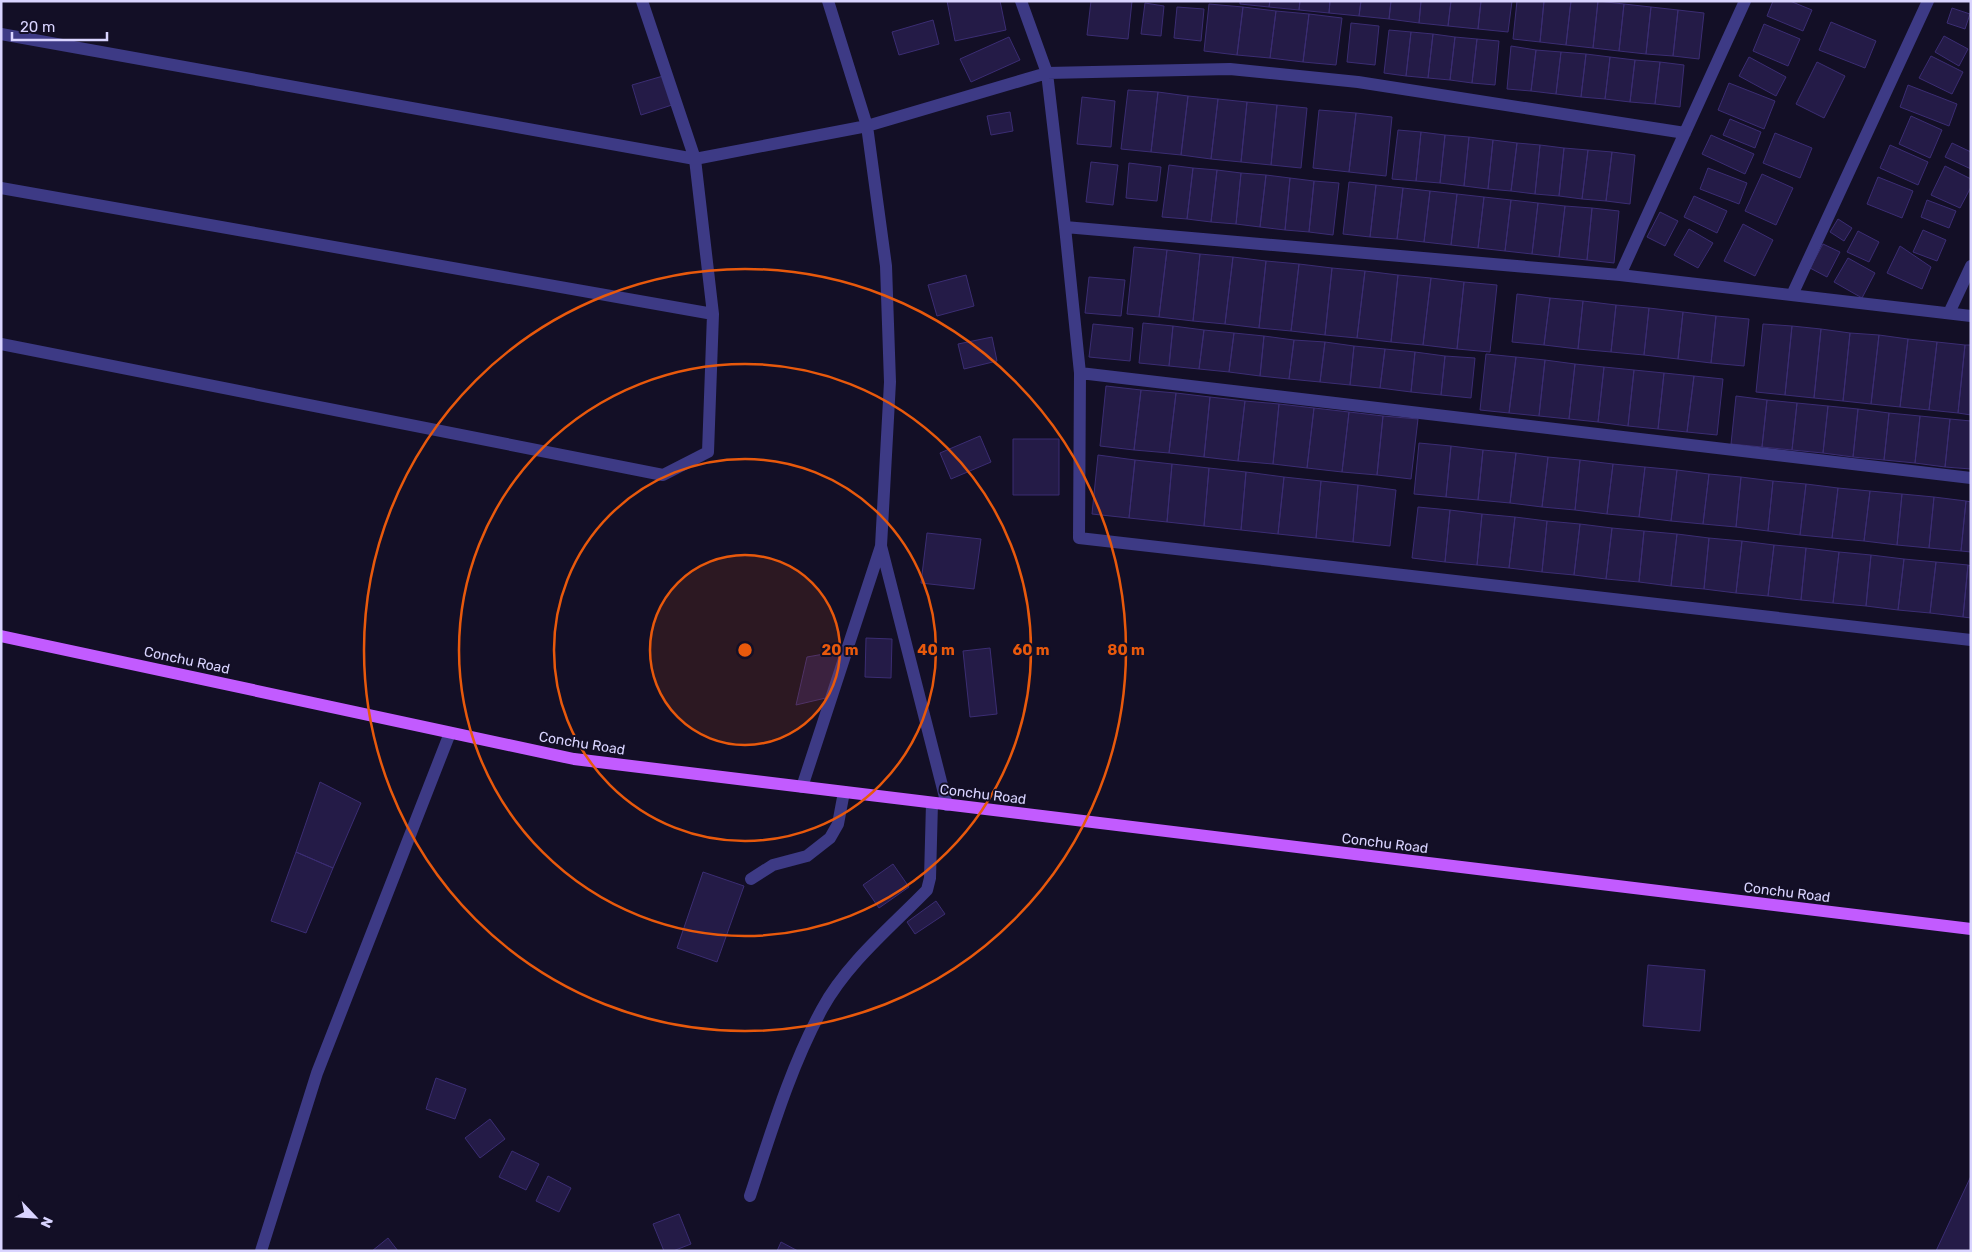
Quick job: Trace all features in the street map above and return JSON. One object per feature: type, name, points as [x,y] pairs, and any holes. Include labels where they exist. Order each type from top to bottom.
[{"type":"main road","name":"Conchu Road","points":[[1,636],[574,759],[1971,929]]},
{"type":"street","points":[[1,344],[663,475],[708,452],[713,314],[695,159],[642,1]]},
{"type":"street","points":[[802,787],[881,546],[890,382],[886,266],[867,126],[828,1]]},
{"type":"street","points":[[1021,1],[1047,73],[1065,226],[1080,373],[1079,538],[1971,640]]},
{"type":"street","points":[[1620,275],[1745,1]]},
{"type":"street","points":[[1792,295],[1928,1]]},
{"type":"street","points":[[1,34],[695,159],[867,126],[1047,73],[1230,69],[1358,82],[1685,133]]},
{"type":"street","points":[[1,188],[713,314]]},
{"type":"street","points":[[1065,226],[1620,275],[1971,316]]},
{"type":"street","points":[[1949,313],[1971,266]]},
{"type":"street","points":[[1080,373],[1971,478]]},
{"type":"street","points":[[881,546],[947,805]]},
{"type":"street","points":[[261,1251],[317,1073],[450,733]]},
{"type":"street","points":[[751,880],[773,865],[807,856],[830,838],[838,824],[844,792]]},
{"type":"street","points":[[750,1196],[787,1084],[823,1008],[847,973],[927,890],[930,878],[932,803]]},
{"type":"building","points":[[947,1],[1000,1],[1006,30],[955,41]]},
{"type":"building","points":[[1091,1],[1132,1],[1128,39],[1087,35]]},
{"type":"building","points":[[1240,1],[1270,1],[1269,7],[1240,4]]},
{"type":"building","points":[[1270,1],[1300,1],[1299,10],[1269,7]]},
{"type":"building","points":[[1300,1],[1330,1],[1329,13],[1299,10]]},
{"type":"building","points":[[1330,1],[1361,1],[1359,16],[1329,13]]},
{"type":"building","points":[[1361,1],[1391,1],[1389,19],[1359,16]]},
{"type":"building","points":[[1391,1],[1421,1],[1419,23],[1389,19]]},
{"type":"building","points":[[1421,1],[1451,1],[1448,26],[1419,23]]},
{"type":"building","points":[[1451,1],[1481,1],[1478,29],[1448,26]]},
{"type":"building","points":[[1481,1],[1512,1],[1508,32],[1478,29]]},
{"type":"building","points":[[1517,1],[1544,1],[1540,42],[1513,39]]},
{"type":"building","points":[[1544,1],[1571,1],[1566,45],[1540,42]]},
{"type":"building","points":[[1571,1],[1598,1],[1593,48],[1566,45]]},
{"type":"building","points":[[1598,1],[1624,4],[1619,51],[1593,48]]},
{"type":"building","points":[[1773,1],[1790,1],[1812,10],[1803,31],[1767,16]]},
{"type":"building","points":[[1145,3],[1164,6],[1161,36],[1141,34]]},
{"type":"building","points":[[1209,4],[1243,7],[1237,55],[1204,51]]},
{"type":"building","points":[[1624,4],[1651,7],[1646,54],[1619,51]]},
{"type":"building","points":[[1177,7],[1204,9],[1201,41],[1174,38]]},
{"type":"building","points":[[1243,7],[1276,11],[1270,58],[1237,55]]},
{"type":"building","points":[[1651,7],[1678,10],[1673,56],[1646,54]]},
{"type":"building","points":[[1952,8],[1970,14],[1965,29],[1947,23]]},
{"type":"building","points":[[1678,10],[1704,13],[1699,59],[1673,56]]},
{"type":"building","points":[[1276,11],[1309,14],[1303,62],[1270,58]]},
{"type":"building","points":[[1309,14],[1342,18],[1336,65],[1303,62]]},
{"type":"building","points":[[933,20],[939,44],[899,55],[892,32]]},
{"type":"building","points":[[1831,22],[1876,41],[1865,68],[1819,50]]},
{"type":"building","points":[[1351,23],[1379,26],[1375,65],[1347,62]]},
{"type":"building","points":[[1764,24],[1800,39],[1788,66],[1753,51]]},
{"type":"building","points":[[1389,30],[1411,32],[1406,76],[1384,73]]},
{"type":"building","points":[[1411,32],[1433,34],[1428,78],[1406,76]]},
{"type":"building","points":[[1433,34],[1455,37],[1450,80],[1428,78]]},
{"type":"building","points":[[1944,36],[1968,49],[1959,66],[1935,52]]},
{"type":"building","points":[[1009,37],[1020,60],[971,82],[960,59]]},
{"type":"building","points":[[1455,37],[1477,39],[1472,83],[1450,80]]},
{"type":"building","points":[[1477,39],[1499,41],[1495,85],[1472,83]]},
{"type":"building","points":[[1511,46],[1536,50],[1531,91],[1507,89]]},
{"type":"building","points":[[1536,50],[1561,52],[1556,94],[1531,91]]},
{"type":"building","points":[[1561,52],[1586,54],[1581,97],[1556,94]]},
{"type":"building","points":[[1586,54],[1610,57],[1605,99],[1581,97]]},
{"type":"building","points":[[1931,56],[1963,72],[1952,94],[1919,78]]},
{"type":"building","points":[[1610,57],[1635,60],[1630,102],[1605,99]]},
{"type":"building","points":[[1749,57],[1786,77],[1776,96],[1739,76]]},
{"type":"building","points":[[1635,60],[1660,62],[1655,104],[1630,102]]},
{"type":"building","points":[[1660,62],[1684,65],[1680,107],[1655,104]]},
{"type":"building","points":[[1817,62],[1845,76],[1824,118],[1796,104]]},
{"type":"building","points":[[663,76],[672,105],[641,115],[632,85]]},
{"type":"building","points":[[1729,83],[1775,101],[1764,129],[1718,110]]},
{"type":"building","points":[[1908,85],[1957,104],[1949,126],[1900,107]]},
{"type":"building","points":[[1128,90],[1158,92],[1151,152],[1121,149]]},
{"type":"building","points":[[1158,92],[1188,96],[1181,155],[1151,152]]},
{"type":"building","points":[[1188,96],[1218,99],[1211,159],[1181,155]]},
{"type":"building","points":[[1082,97],[1115,101],[1111,147],[1077,144]]},
{"type":"building","points":[[1218,99],[1247,102],[1241,162],[1211,159]]},
{"type":"building","points":[[1247,102],[1277,105],[1271,165],[1241,162]]},
{"type":"building","points":[[1277,105],[1307,108],[1301,168],[1271,165]]},
{"type":"building","points":[[1319,110],[1356,113],[1349,172],[1313,168]]},
{"type":"building","points":[[1010,112],[1013,131],[991,135],[987,116]]},
{"type":"building","points":[[1356,113],[1392,117],[1386,176],[1349,172]]},
{"type":"building","points":[[1911,116],[1942,130],[1930,158],[1899,144]]},
{"type":"building","points":[[1730,119],[1761,132],[1755,148],[1723,135]]},
{"type":"building","points":[[1398,130],[1421,132],[1416,181],[1392,179]]},
{"type":"building","points":[[1421,132],[1445,135],[1440,183],[1416,181]]},
{"type":"building","points":[[1775,133],[1812,148],[1800,178],[1763,163]]},
{"type":"building","points":[[1445,135],[1469,137],[1464,186],[1440,183]]},
{"type":"building","points":[[1711,135],[1754,154],[1745,174],[1702,154]]},
{"type":"building","points":[[1469,137],[1493,140],[1488,189],[1464,186]]},
{"type":"building","points":[[1493,140],[1517,143],[1511,191],[1488,189]]},
{"type":"building","points":[[1517,143],[1540,145],[1535,194],[1511,191]]},
{"type":"building","points":[[1952,143],[1971,152],[1971,169],[1945,157]]},
{"type":"building","points":[[1540,145],[1564,148],[1559,196],[1535,194]]},
{"type":"building","points":[[1890,145],[1928,162],[1918,185],[1880,168]]},
{"type":"building","points":[[1564,148],[1588,150],[1582,199],[1559,196]]},
{"type":"building","points":[[1588,150],[1612,152],[1606,201],[1582,199]]},
{"type":"building","points":[[1612,152],[1635,155],[1630,204],[1606,201]]},
{"type":"building","points":[[1091,162],[1118,165],[1113,205],[1086,202]]},
{"type":"building","points":[[1129,163],[1161,167],[1157,201],[1126,198]]},
{"type":"building","points":[[1169,165],[1193,168],[1187,219],[1162,217]]},
{"type":"building","points":[[1945,166],[1971,179],[1971,187],[1960,208],[1931,195]]},
{"type":"building","points":[[1193,168],[1217,170],[1211,222],[1187,219]]},
{"type":"building","points":[[1708,168],[1747,183],[1739,204],[1700,189]]},
{"type":"building","points":[[1217,170],[1241,173],[1236,224],[1211,222]]},
{"type":"building","points":[[1241,173],[1266,175],[1260,227],[1236,224]]},
{"type":"building","points":[[1762,174],[1793,188],[1776,225],[1745,211]]},
{"type":"building","points":[[1266,175],[1290,178],[1285,230],[1260,227]]},
{"type":"building","points":[[1878,177],[1913,191],[1902,218],[1867,204]]},
{"type":"building","points":[[1290,178],[1314,181],[1309,232],[1285,230]]},
{"type":"building","points":[[1314,181],[1339,183],[1333,235],[1309,232]]},
{"type":"building","points":[[1349,182],[1376,185],[1370,237],[1343,234]]},
{"type":"building","points":[[1376,185],[1403,188],[1397,239],[1370,237]]},
{"type":"building","points":[[1403,188],[1430,191],[1424,242],[1397,239]]},
{"type":"building","points":[[1430,191],[1457,194],[1451,245],[1424,242]]},
{"type":"building","points":[[1457,194],[1484,197],[1478,248],[1451,245]]},
{"type":"building","points":[[1694,196],[1727,211],[1717,233],[1684,217]]},
{"type":"building","points":[[1484,197],[1511,200],[1505,251],[1478,248]]},
{"type":"building","points":[[1511,200],[1538,203],[1532,254],[1505,251]]},
{"type":"building","points":[[1927,200],[1956,211],[1949,228],[1921,217]]},
{"type":"building","points":[[1538,203],[1565,206],[1559,257],[1532,254]]},
{"type":"building","points":[[1565,206],[1592,208],[1587,260],[1559,257]]},
{"type":"building","points":[[1592,208],[1619,211],[1614,263],[1587,260]]},
{"type":"building","points":[[1660,212],[1678,221],[1665,246],[1647,237]]},
{"type":"building","points":[[1838,219],[1852,228],[1844,241],[1830,232]]},
{"type":"building","points":[[1743,224],[1773,240],[1755,276],[1724,261]]},
{"type":"building","points":[[1689,229],[1713,243],[1698,268],[1674,255]]},
{"type":"building","points":[[1923,230],[1946,240],[1937,261],[1913,252]]},
{"type":"building","points":[[1858,231],[1879,242],[1869,262],[1847,252]]},
{"type":"building","points":[[1823,244],[1840,252],[1827,277],[1810,268]]},
{"type":"building","points":[[1900,246],[1931,267],[1922,289],[1887,273]]},
{"type":"building","points":[[1134,247],[1167,250],[1159,317],[1127,314]]},
{"type":"building","points":[[1167,250],[1200,254],[1193,321],[1159,317]]},
{"type":"building","points":[[1200,254],[1233,257],[1225,324],[1193,321]]},
{"type":"building","points":[[1233,257],[1266,261],[1259,328],[1225,324]]},
{"type":"building","points":[[1848,258],[1875,273],[1862,298],[1834,282]]},
{"type":"building","points":[[1266,261],[1299,264],[1291,331],[1259,328]]},
{"type":"building","points":[[1299,264],[1332,268],[1325,335],[1291,331]]},
{"type":"building","points":[[1332,268],[1365,271],[1357,338],[1325,335]]},
{"type":"building","points":[[1365,271],[1398,275],[1391,342],[1357,338]]},
{"type":"building","points":[[966,275],[974,306],[937,316],[928,285]]},
{"type":"building","points":[[1398,275],[1431,278],[1423,345],[1391,342]]},
{"type":"building","points":[[1089,277],[1125,280],[1121,316],[1085,313]]},
{"type":"building","points":[[1431,278],[1464,282],[1457,349],[1423,345]]},
{"type":"building","points":[[1464,282],[1497,285],[1490,352],[1457,349]]},
{"type":"building","points":[[1517,294],[1550,298],[1544,345],[1512,342]]},
{"type":"building","points":[[1550,298],[1583,301],[1578,349],[1544,345]]},
{"type":"building","points":[[1583,301],[1616,305],[1611,352],[1578,349]]},
{"type":"building","points":[[1616,305],[1649,308],[1644,355],[1611,352]]},
{"type":"building","points":[[1649,308],[1683,312],[1678,359],[1644,355]]},
{"type":"building","points":[[1683,312],[1716,316],[1711,363],[1678,359]]},
{"type":"building","points":[[1716,316],[1749,319],[1744,366],[1711,363]]},
{"type":"building","points":[[1143,323],[1173,326],[1169,366],[1139,363]]},
{"type":"building","points":[[1093,324],[1133,328],[1130,361],[1089,357]]},
{"type":"building","points":[[1763,324],[1792,326],[1785,395],[1756,392]]},
{"type":"building","points":[[1173,326],[1204,330],[1199,369],[1169,366]]},
{"type":"building","points":[[1792,326],[1821,329],[1814,398],[1785,395]]},
{"type":"building","points":[[1821,329],[1850,333],[1843,401],[1814,398]]},
{"type":"building","points":[[1204,330],[1234,333],[1229,372],[1199,369]]},
{"type":"building","points":[[1234,333],[1264,336],[1260,376],[1229,372]]},
{"type":"building","points":[[1850,333],[1879,335],[1871,404],[1843,401]]},
{"type":"building","points":[[1879,335],[1908,339],[1900,407],[1871,404]]},
{"type":"building","points":[[1264,336],[1294,340],[1289,379],[1260,376]]},
{"type":"building","points":[[992,337],[997,361],[964,369],[958,344]]},
{"type":"building","points":[[1908,339],[1937,342],[1929,410],[1900,407]]},
{"type":"building","points":[[1294,340],[1325,342],[1320,382],[1289,379]]},
{"type":"building","points":[[1325,342],[1354,346],[1350,385],[1320,382]]},
{"type":"building","points":[[1937,342],[1965,345],[1958,413],[1929,410]]},
{"type":"building","points":[[1965,345],[1971,345],[1971,415],[1958,413]]},
{"type":"building","points":[[1354,346],[1385,349],[1380,388],[1350,385]]},
{"type":"building","points":[[1385,349],[1415,352],[1411,392],[1380,388]]},
{"type":"building","points":[[1415,352],[1445,356],[1441,395],[1411,392]]},
{"type":"building","points":[[1486,354],[1516,357],[1509,413],[1480,410]]},
{"type":"building","points":[[1445,356],[1475,358],[1471,398],[1441,395]]},
{"type":"building","points":[[1516,357],[1545,360],[1539,416],[1509,413]]},
{"type":"building","points":[[1545,360],[1575,364],[1569,419],[1539,416]]},
{"type":"building","points":[[1575,364],[1604,367],[1598,422],[1569,419]]},
{"type":"building","points":[[1604,367],[1634,370],[1628,426],[1598,422]]},
{"type":"building","points":[[1634,370],[1664,373],[1658,429],[1628,426]]},
{"type":"building","points":[[1664,373],[1694,376],[1687,432],[1658,429]]},
{"type":"building","points":[[1694,376],[1723,379],[1717,435],[1687,432]]},
{"type":"building","points":[[1106,386],[1141,390],[1134,450],[1100,446]]},
{"type":"building","points":[[1141,390],[1176,393],[1169,453],[1134,450]]},
{"type":"building","points":[[1176,393],[1210,397],[1204,457],[1169,453]]},
{"type":"building","points":[[1736,396],[1767,400],[1762,447],[1731,444]]},
{"type":"building","points":[[1210,397],[1245,401],[1238,461],[1204,457]]},
{"type":"building","points":[[1767,400],[1797,403],[1792,450],[1762,447]]},
{"type":"building","points":[[1245,401],[1279,404],[1273,464],[1238,461]]},
{"type":"building","points":[[1797,403],[1828,406],[1823,453],[1792,450]]},
{"type":"building","points":[[1279,404],[1314,408],[1307,468],[1273,464]]},
{"type":"building","points":[[1828,406],[1858,409],[1853,457],[1823,453]]},
{"type":"building","points":[[1314,408],[1349,412],[1342,472],[1307,468]]},
{"type":"building","points":[[1858,409],[1889,413],[1884,460],[1853,457]]},
{"type":"building","points":[[1349,412],[1383,416],[1377,475],[1342,472]]},
{"type":"building","points":[[1889,413],[1920,416],[1915,463],[1884,460]]},
{"type":"building","points":[[1383,416],[1418,419],[1411,479],[1377,475]]},
{"type":"building","points":[[1920,416],[1950,419],[1945,467],[1915,463]]},
{"type":"building","points":[[1950,419],[1971,421],[1971,469],[1945,467]]},
{"type":"building","points":[[980,436],[991,462],[951,479],[940,453]]},
{"type":"building","points":[[1013,439],[1059,439],[1059,495],[1013,495]]},
{"type":"building","points":[[1419,443],[1451,446],[1446,497],[1414,494]]},
{"type":"building","points":[[1451,446],[1483,450],[1478,500],[1446,497]]},
{"type":"building","points":[[1483,450],[1516,453],[1510,503],[1478,500]]},
{"type":"building","points":[[1516,453],[1548,457],[1542,507],[1510,503]]},
{"type":"building","points":[[1098,455],[1135,460],[1129,518],[1092,514]]},
{"type":"building","points":[[1548,457],[1580,460],[1575,510],[1542,507]]},
{"type":"building","points":[[1135,460],[1172,464],[1167,522],[1129,518]]},
{"type":"building","points":[[1580,460],[1613,464],[1607,514],[1575,510]]},
{"type":"building","points":[[1172,464],[1209,468],[1204,526],[1167,522]]},
{"type":"building","points":[[1613,464],[1645,467],[1639,517],[1607,514]]},
{"type":"building","points":[[1645,467],[1677,470],[1671,521],[1639,517]]},
{"type":"building","points":[[1209,468],[1246,472],[1241,530],[1204,526]]},
{"type":"building","points":[[1677,470],[1709,474],[1703,524],[1671,521]]},
{"type":"building","points":[[1246,472],[1284,477],[1278,534],[1241,530]]},
{"type":"building","points":[[1709,474],[1741,477],[1736,527],[1703,524]]},
{"type":"building","points":[[1284,477],[1321,481],[1316,538],[1278,534]]},
{"type":"building","points":[[1741,477],[1773,481],[1768,531],[1736,527]]},
{"type":"building","points":[[1321,481],[1358,485],[1353,542],[1316,538]]},
{"type":"building","points":[[1773,481],[1806,484],[1800,535],[1768,531]]},
{"type":"building","points":[[1806,484],[1838,488],[1832,538],[1800,535]]},
{"type":"building","points":[[1358,485],[1396,490],[1390,546],[1353,542]]},
{"type":"building","points":[[1838,488],[1870,491],[1864,541],[1832,538]]},
{"type":"building","points":[[1870,491],[1902,494],[1897,545],[1864,541]]},
{"type":"building","points":[[1902,494],[1934,497],[1929,548],[1897,545]]},
{"type":"building","points":[[1934,497],[1966,501],[1961,551],[1929,548]]},
{"type":"building","points":[[1966,501],[1971,502],[1971,552],[1961,551]]},
{"type":"building","points":[[1418,507],[1450,510],[1445,562],[1412,558]]},
{"type":"building","points":[[1450,510],[1482,514],[1477,565],[1445,562]]},
{"type":"building","points":[[1482,514],[1515,517],[1509,568],[1477,565]]},
{"type":"building","points":[[1515,517],[1547,521],[1542,572],[1509,568]]},
{"type":"building","points":[[1547,521],[1580,524],[1574,575],[1542,572]]},
{"type":"building","points":[[1580,524],[1612,528],[1606,579],[1574,575]]},
{"type":"building","points":[[1612,528],[1644,531],[1639,582],[1606,579]]},
{"type":"building","points":[[1644,531],[1677,534],[1671,586],[1639,582]]},
{"type":"building","points":[[927,533],[981,539],[974,589],[921,583]]},
{"type":"building","points":[[1677,534],[1709,538],[1704,589],[1671,586]]},
{"type":"building","points":[[1709,538],[1742,541],[1736,593],[1704,589]]},
{"type":"building","points":[[1742,541],[1774,545],[1768,596],[1736,593]]},
{"type":"building","points":[[1774,545],[1806,548],[1801,600],[1768,596]]},
{"type":"building","points":[[1806,548],[1839,552],[1833,603],[1801,600]]},
{"type":"building","points":[[1839,552],[1871,555],[1866,606],[1833,603]]},
{"type":"building","points":[[1871,555],[1904,559],[1898,610],[1866,606]]},
{"type":"building","points":[[1904,559],[1936,562],[1930,613],[1898,610]]},
{"type":"building","points":[[1936,562],[1968,565],[1963,617],[1930,613]]},
{"type":"building","points":[[1968,565],[1971,566],[1971,618],[1963,617]]},
{"type":"building","points":[[866,638],[892,639],[891,678],[865,677]]},
{"type":"building","points":[[990,648],[997,714],[970,717],[963,651]]},
{"type":"building","points":[[841,651],[830,697],[796,705],[807,657]]},
{"type":"building","points":[[320,782],[361,803],[333,868],[296,852]]},
{"type":"building","points":[[296,852],[333,868],[306,933],[271,921]]},
{"type":"building","points":[[893,864],[909,887],[879,908],[863,885]]},
{"type":"building","points":[[703,872],[744,886],[717,962],[677,948]]},
{"type":"building","points":[[936,901],[945,914],[915,934],[907,922]]},
{"type":"building","points":[[1648,965],[1705,970],[1700,1031],[1643,1026]]},
{"type":"building","points":[[436,1078],[466,1089],[455,1119],[426,1109]]},
{"type":"building","points":[[490,1119],[505,1139],[480,1158],[465,1138]]},
{"type":"building","points":[[512,1151],[539,1164],[526,1190],[499,1177]]},
{"type":"building","points":[[548,1176],[571,1188],[559,1212],[536,1201]]},
{"type":"building","points":[[1971,1176],[1971,1251],[1936,1251]]},
{"type":"building","points":[[679,1214],[691,1244],[673,1251],[664,1251],[653,1224]]},
{"type":"building","points":[[388,1238],[398,1251],[372,1251]]},
{"type":"building","points":[[781,1242],[798,1251],[777,1251]]}]
